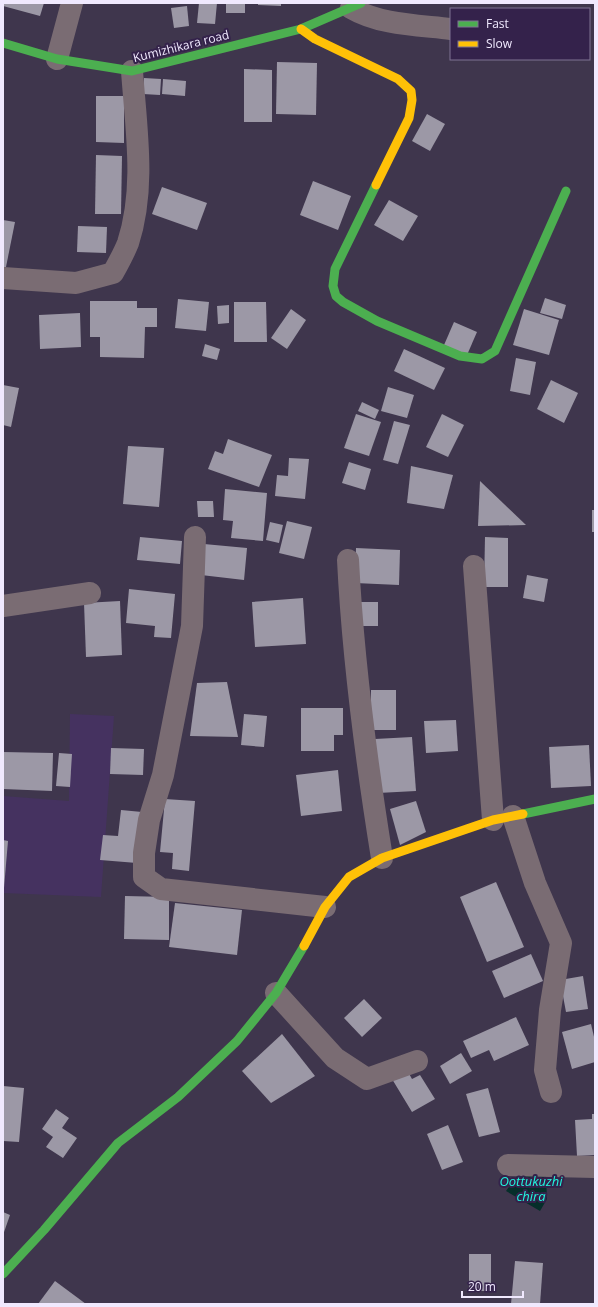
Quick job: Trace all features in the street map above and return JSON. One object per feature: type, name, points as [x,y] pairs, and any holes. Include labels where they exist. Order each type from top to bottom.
[{"type":"street","points":[[57,59],[72,3]]},
{"type":"street","points":[[356,6],[361,14],[387,21],[450,29]]},
{"type":"street","name":"Kumizhikara road","points":[[3,43],[57,59],[132,71],[301,29],[356,6]]},
{"type":"street","points":[[301,29],[315,40],[398,79],[408,85],[412,93],[412,106],[409,118],[335,269],[333,282],[336,296],[344,304],[455,355],[472,360],[486,359],[495,351],[566,191]]},
{"type":"street","points":[[3,278],[76,283],[114,273],[128,244],[135,210],[139,177],[132,71]]},
{"type":"street","points":[[195,537],[192,626],[163,775],[149,820],[144,853],[144,877],[161,890],[325,907]]},
{"type":"street","points":[[348,560],[352,634],[363,738],[382,858]]},
{"type":"street","points":[[474,566],[503,818],[535,883],[561,943],[550,1010],[545,1070],[551,1092]]},
{"type":"street","points":[[3,606],[90,594]]},
{"type":"street","points":[[3,1274],[44,1230],[118,1144],[178,1097],[238,1041],[276,993],[302,951],[325,907],[349,877],[382,858],[503,818],[595,799]]},
{"type":"street","points":[[276,993],[335,1058],[367,1079],[418,1060]]},
{"type":"street","points":[[508,1165],[595,1167]]},
{"type":"shaded area","points":[[70,714],[114,716],[101,897],[3,893],[3,796],[69,801]]},
{"type":"water","name":"Oottukuzhi chira","points":[[520,1172],[546,1176],[547,1199],[540,1211],[506,1191]]},
{"type":"building","points":[[3,3],[44,3],[40,16],[3,6]]},
{"type":"building","points":[[199,3],[217,3],[215,24],[197,23]]},
{"type":"building","points":[[226,3],[245,3],[245,13],[226,13]]},
{"type":"building","points":[[258,3],[281,3],[281,6],[258,5]]},
{"type":"building","points":[[187,6],[189,26],[174,28],[171,8]]},
{"type":"building","points":[[277,62],[317,63],[316,115],[276,114]]},
{"type":"building","points":[[244,69],[272,70],[272,122],[244,122]]},
{"type":"building","points":[[144,78],[161,79],[160,95],[143,94]]},
{"type":"building","points":[[163,79],[186,81],[185,96],[162,94]]},
{"type":"building","points":[[96,96],[124,96],[124,143],[96,142]]},
{"type":"building","points":[[427,114],[445,124],[430,151],[412,141]]},
{"type":"building","points":[[96,155],[122,156],[121,214],[95,214]]},
{"type":"building","points":[[313,181],[351,196],[338,230],[300,215]]},
{"type":"building","points":[[162,187],[207,203],[197,230],[152,214]]},
{"type":"building","points":[[389,200],[418,216],[403,241],[374,225]]},
{"type":"building","points":[[3,220],[15,222],[6,267],[3,267]]},
{"type":"building","points":[[78,226],[107,227],[106,253],[77,252]]},
{"type":"building","points":[[545,298],[566,305],[562,319],[540,313]]},
{"type":"building","points":[[178,299],[209,302],[206,331],[175,328]]},
{"type":"building","points":[[90,301],[137,301],[137,308],[157,308],[157,327],[145,327],[144,358],[100,357],[100,337],[90,337]]},
{"type":"building","points":[[234,302],[266,302],[267,342],[234,342]]},
{"type":"building","points":[[229,305],[229,323],[218,324],[217,306]]},
{"type":"building","points":[[291,309],[306,320],[287,349],[271,338]]},
{"type":"building","points":[[524,309],[559,320],[549,355],[513,345]]},
{"type":"building","points":[[80,313],[81,347],[40,349],[39,315]]},
{"type":"building","points":[[454,322],[477,332],[467,355],[444,345]]},
{"type":"building","points":[[205,344],[220,349],[217,360],[202,356]]},
{"type":"building","points":[[404,349],[445,368],[434,390],[394,371]]},
{"type":"building","points":[[516,358],[536,362],[530,395],[510,391]]},
{"type":"building","points":[[551,380],[578,393],[564,423],[537,409]]},
{"type":"building","points":[[3,385],[19,388],[11,427],[3,425]]},
{"type":"building","points":[[388,387],[414,395],[407,418],[381,411]]},
{"type":"building","points":[[362,402],[379,410],[375,419],[358,411]]},
{"type":"building","points":[[356,414],[381,422],[369,456],[344,448]]},
{"type":"building","points":[[442,414],[464,425],[448,457],[426,447]]},
{"type":"building","points":[[394,421],[410,425],[398,464],[383,460]]},
{"type":"building","points":[[228,439],[272,455],[259,487],[208,469],[215,451],[223,454]]},
{"type":"building","points":[[128,446],[164,448],[159,507],[123,504]]},
{"type":"building","points":[[289,458],[309,459],[305,499],[275,496],[277,475],[288,476]]},
{"type":"building","points":[[349,462],[371,469],[365,490],[342,483]]},
{"type":"building","points":[[411,466],[453,475],[444,509],[407,503]]},
{"type":"building","points":[[480,481],[526,525],[478,526]]},
{"type":"building","points":[[225,489],[267,493],[263,541],[231,538],[233,521],[223,520]]},
{"type":"building","points":[[197,501],[213,501],[214,517],[198,517]]},
{"type":"building","points":[[592,510],[595,510],[595,532],[592,532]]},
{"type":"building","points":[[287,521],[312,527],[304,559],[279,553]]},
{"type":"building","points":[[270,522],[283,525],[279,543],[266,540]]},
{"type":"building","points":[[140,537],[182,541],[180,564],[137,560]]},
{"type":"building","points":[[485,537],[508,538],[508,587],[484,587]]},
{"type":"building","points":[[204,544],[247,548],[244,580],[201,575]]},
{"type":"building","points":[[356,548],[400,550],[399,585],[355,583]]},
{"type":"building","points":[[527,575],[548,579],[544,602],[523,598]]},
{"type":"building","points":[[129,589],[175,594],[171,638],[154,637],[155,626],[126,623]]},
{"type":"building","points":[[303,598],[306,644],[255,647],[252,602]]},
{"type":"building","points":[[120,601],[122,655],[86,657],[84,603]]},
{"type":"building","points":[[358,602],[378,602],[378,626],[358,626]]},
{"type":"building","points":[[227,682],[238,737],[190,736],[197,683]]},
{"type":"building","points":[[371,690],[396,690],[396,730],[371,730]]},
{"type":"building","points":[[301,708],[343,708],[343,735],[334,735],[334,751],[301,751]]},
{"type":"building","points":[[244,714],[267,716],[264,747],[241,745]]},
{"type":"building","points":[[456,720],[458,751],[426,753],[424,721]]},
{"type":"building","points":[[412,737],[416,791],[378,793],[375,739]]},
{"type":"building","points":[[589,745],[591,786],[551,788],[549,747]]},
{"type":"building","points":[[111,748],[144,749],[143,775],[110,774]]},
{"type":"building","points":[[3,752],[53,753],[52,791],[3,789]]},
{"type":"building","points":[[59,753],[72,754],[70,787],[56,786]]},
{"type":"building","points":[[338,770],[342,811],[301,816],[296,775]]},
{"type":"building","points":[[165,799],[195,801],[189,871],[172,869],[173,853],[160,852]]},
{"type":"building","points":[[416,801],[426,832],[400,845],[390,809]]},
{"type":"building","points":[[121,810],[142,812],[137,863],[100,860],[103,835],[118,836]]},
{"type":"building","points":[[3,840],[8,841],[4,888],[3,888]]},
{"type":"building","points":[[496,882],[524,947],[487,962],[460,897]]},
{"type":"building","points":[[125,896],[169,897],[169,940],[124,939]]},
{"type":"building","points":[[175,903],[242,910],[237,955],[169,947]]},
{"type":"building","points":[[531,954],[543,981],[504,998],[492,971]]},
{"type":"building","points":[[583,976],[588,1009],[566,1012],[560,980]]},
{"type":"building","points":[[364,999],[382,1018],[362,1037],[344,1018]]},
{"type":"building","points":[[516,1017],[529,1045],[494,1061],[489,1050],[471,1058],[463,1041]]},
{"type":"building","points":[[591,1024],[595,1041],[595,1062],[572,1069],[562,1032]]},
{"type":"building","points":[[282,1034],[315,1076],[271,1103],[242,1071]]},
{"type":"building","points":[[461,1053],[472,1071],[450,1084],[440,1066]]},
{"type":"building","points":[[407,1070],[412,1079],[420,1075],[435,1099],[412,1112],[392,1079]]},
{"type":"building","points":[[3,1086],[24,1088],[19,1142],[3,1141]]},
{"type":"building","points":[[488,1088],[500,1132],[479,1137],[466,1094]]},
{"type":"building","points":[[56,1109],[69,1118],[62,1128],[77,1138],[63,1158],[46,1147],[53,1137],[42,1129]]},
{"type":"building","points":[[592,1114],[595,1114],[595,1155],[577,1156],[575,1120],[592,1119]]},
{"type":"building","points":[[448,1125],[463,1162],[442,1170],[427,1134]]},
{"type":"building","points":[[3,1212],[10,1215],[3,1235]]},
{"type":"building","points":[[469,1254],[491,1254],[491,1291],[469,1291]]},
{"type":"building","points":[[515,1261],[543,1263],[540,1304],[511,1304]]},
{"type":"building","points":[[55,1281],[86,1304],[38,1304]]},
{"type":"traffic: fast","points":[[3,43],[57,59],[132,71],[301,29],[361,3]]},
{"type":"traffic: fast","points":[[376,185],[335,269],[333,286],[336,296],[343,302],[377,321],[460,356],[482,359],[495,351],[566,191]]},
{"type":"traffic: fast","points":[[523,814],[595,799]]},
{"type":"traffic: fast","points":[[3,1274],[44,1230],[118,1143],[178,1097],[237,1041],[276,993],[304,946]]},
{"type":"traffic: slow","points":[[301,29],[315,39],[398,79],[411,91],[412,100],[409,118],[376,185]]},
{"type":"traffic: slow","points":[[304,946],[325,907],[349,877],[382,858],[493,820],[523,814]]}]
